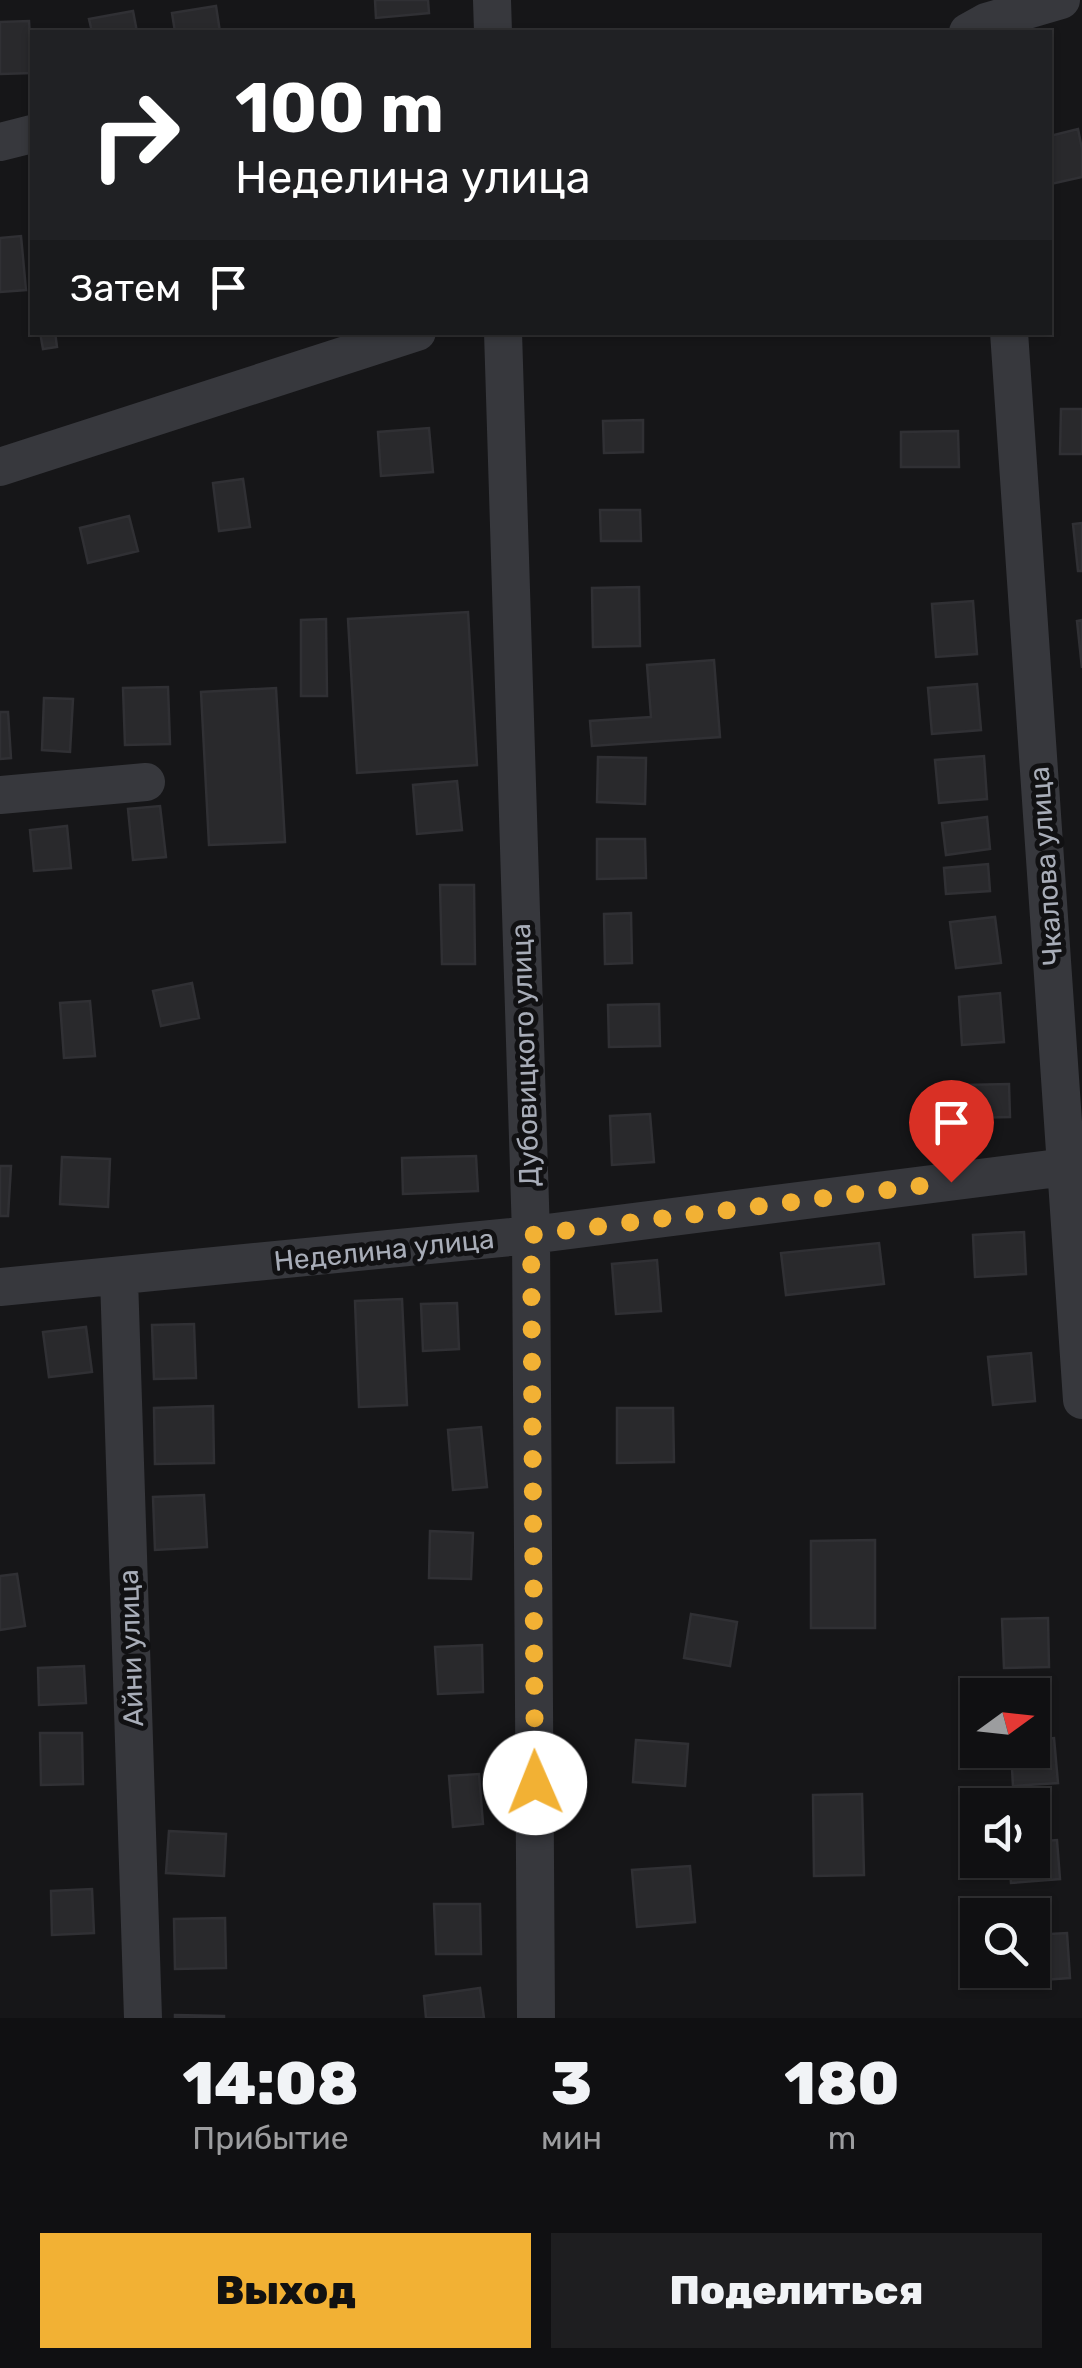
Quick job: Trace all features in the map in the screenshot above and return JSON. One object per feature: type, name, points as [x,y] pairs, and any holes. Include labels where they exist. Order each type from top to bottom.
[{"type":"street","points":[[492,0],[493,30]]},
{"type":"street","points":[[982,22],[1061,0]]},
{"type":"street","points":[[0,142],[30,134]]},
{"type":"street","points":[[0,467],[408,335]]},
{"type":"street","name":"Дубовицкого улица","points":[[503,335],[531,1235],[536,2018]]},
{"type":"street","name":"Чкалова улица","points":[[1009,335],[1071,1054],[1066,1167],[1082,1400]]},
{"type":"street","points":[[0,796],[146,782]]},
{"type":"street","name":"Неделина улица","points":[[0,1288],[531,1235],[1066,1167]]},
{"type":"street","name":"Айни улица","points":[[119,1278],[143,2018]]},
{"type":"building","points":[[375,0],[428,0],[429,13],[376,18]]},
{"type":"building","points":[[216,6],[220,30],[175,30],[172,13]]},
{"type":"building","points":[[133,11],[137,30],[92,30],[89,19]]},
{"type":"building","points":[[29,21],[30,73],[0,74],[0,22]]},
{"type":"building","points":[[1078,129],[1082,177],[1052,184],[1052,136]]},
{"type":"building","points":[[21,236],[26,290],[0,292],[0,238]]},
{"type":"building","points":[[41,335],[55,335],[57,347],[43,349]]},
{"type":"building","points":[[1061,409],[1082,409],[1082,454],[1060,454]]},
{"type":"building","points":[[643,420],[643,452],[604,453],[603,421]]},
{"type":"building","points":[[429,428],[433,472],[381,476],[378,432]]},
{"type":"building","points":[[958,431],[959,467],[901,467],[901,432]]},
{"type":"building","points":[[243,479],[250,527],[219,531],[213,483]]},
{"type":"building","points":[[600,510],[640,510],[641,541],[601,541]]},
{"type":"building","points":[[129,516],[138,551],[88,563],[80,528]]},
{"type":"building","points":[[1082,523],[1082,571],[1078,571],[1073,524]]},
{"type":"building","points":[[639,587],[640,646],[593,647],[592,588]]},
{"type":"building","points":[[973,601],[977,654],[936,657],[932,604]]},
{"type":"building","points":[[468,612],[477,765],[357,773],[348,619]]},
{"type":"building","points":[[326,619],[327,696],[301,696],[301,620]]},
{"type":"building","points":[[1082,620],[1082,668],[1077,621]]},
{"type":"building","points":[[714,660],[720,737],[592,746],[590,721],[651,717],[647,665]]},
{"type":"building","points":[[977,684],[981,730],[932,734],[928,688]]},
{"type":"building","points":[[168,687],[170,744],[125,745],[123,688]]},
{"type":"building","points":[[276,688],[285,842],[209,845],[201,692]]},
{"type":"building","points":[[44,698],[73,699],[70,752],[42,750]]},
{"type":"building","points":[[0,712],[8,712],[11,758],[0,759]]},
{"type":"building","points":[[984,756],[987,799],[939,803],[935,760]]},
{"type":"building","points":[[598,757],[646,758],[645,804],[597,802]]},
{"type":"building","points":[[457,781],[462,830],[417,834],[413,785]]},
{"type":"building","points":[[160,806],[166,857],[133,860],[128,809]]},
{"type":"building","points":[[987,817],[990,849],[946,855],[942,823]]},
{"type":"building","points":[[67,826],[71,868],[34,871],[30,830]]},
{"type":"building","points":[[597,839],[645,839],[646,878],[597,879]]},
{"type":"building","points":[[988,864],[990,891],[946,894],[944,868]]},
{"type":"building","points":[[440,885],[474,885],[475,964],[442,964]]},
{"type":"building","points":[[631,913],[632,963],[605,964],[604,914]]},
{"type":"building","points":[[995,917],[1001,963],[956,968],[950,922]]},
{"type":"building","points":[[192,983],[199,1018],[161,1026],[153,991]]},
{"type":"building","points":[[1000,993],[1004,1042],[962,1045],[959,997]]},
{"type":"building","points":[[90,1001],[95,1056],[64,1058],[60,1003]]},
{"type":"building","points":[[659,1004],[660,1046],[609,1047],[608,1005]]},
{"type":"building","points":[[1009,1084],[1010,1117],[965,1118],[964,1085]]},
{"type":"building","points":[[650,1114],[654,1162],[612,1165],[610,1116]]},
{"type":"building","points":[[476,1156],[478,1191],[403,1194],[402,1158]]},
{"type":"building","points":[[62,1157],[110,1159],[108,1207],[60,1204]]},
{"type":"building","points":[[0,1166],[11,1166],[8,1216],[0,1216]]},
{"type":"building","points":[[1024,1232],[1026,1274],[975,1277],[973,1235]]},
{"type":"building","points":[[879,1243],[884,1284],[786,1295],[781,1253]]},
{"type":"building","points":[[657,1260],[661,1311],[616,1314],[612,1264]]},
{"type":"building","points":[[402,1299],[407,1405],[359,1407],[355,1301]]},
{"type":"building","points":[[457,1303],[459,1349],[423,1351],[421,1304]]},
{"type":"building","points":[[194,1324],[196,1378],[154,1379],[152,1325]]},
{"type":"building","points":[[86,1327],[92,1372],[49,1377],[43,1332]]},
{"type":"building","points":[[1031,1353],[1035,1401],[993,1405],[988,1357]]},
{"type":"building","points":[[213,1406],[214,1463],[155,1464],[154,1408]]},
{"type":"building","points":[[617,1408],[673,1408],[674,1462],[617,1463]]},
{"type":"building","points":[[481,1427],[487,1487],[453,1490],[448,1430]]},
{"type":"building","points":[[204,1495],[207,1547],[155,1550],[153,1497]]},
{"type":"building","points":[[430,1531],[473,1533],[471,1579],[429,1578]]},
{"type":"building","points":[[875,1540],[875,1628],[811,1628],[811,1541]]},
{"type":"building","points":[[17,1574],[25,1626],[0,1630],[0,1576]]},
{"type":"building","points":[[691,1614],[737,1622],[730,1666],[684,1658]]},
{"type":"building","points":[[1048,1618],[1049,1667],[1004,1668],[1002,1619]]},
{"type":"building","points":[[482,1645],[483,1692],[438,1694],[435,1647]]},
{"type":"building","points":[[84,1666],[86,1703],[39,1705],[38,1668]]},
{"type":"building","points":[[40,1733],[82,1733],[83,1784],[41,1785]]},
{"type":"building","points":[[1050,1738],[1054,1738],[1058,1783],[1013,1786],[1012,1768],[1050,1768]]},
{"type":"building","points":[[636,1740],[688,1744],[685,1786],[633,1782]]},
{"type":"building","points":[[479,1774],[483,1824],[453,1827],[449,1776]]},
{"type":"building","points":[[862,1794],[864,1875],[814,1876],[813,1795]]},
{"type":"building","points":[[169,1831],[226,1834],[224,1876],[166,1873]]},
{"type":"building","points":[[1057,1840],[1060,1879],[1011,1883],[1011,1878],[1050,1878],[1050,1841]]},
{"type":"building","points":[[690,1866],[695,1922],[637,1927],[632,1870]]},
{"type":"building","points":[[92,1889],[94,1933],[52,1935],[51,1891]]},
{"type":"building","points":[[434,1904],[480,1904],[481,1954],[436,1954]]},
{"type":"building","points":[[225,1918],[226,1968],[175,1969],[174,1919]]},
{"type":"building","points":[[1067,1933],[1070,1978],[1050,1979],[1050,1934]]},
{"type":"building","points":[[480,1988],[484,2018],[426,2018],[424,1996]]},
{"type":"building","points":[[224,2016],[224,2018],[175,2018]]},
{"type":"route","points":[[535,1783],[531,1235],[951,1182]]}]
